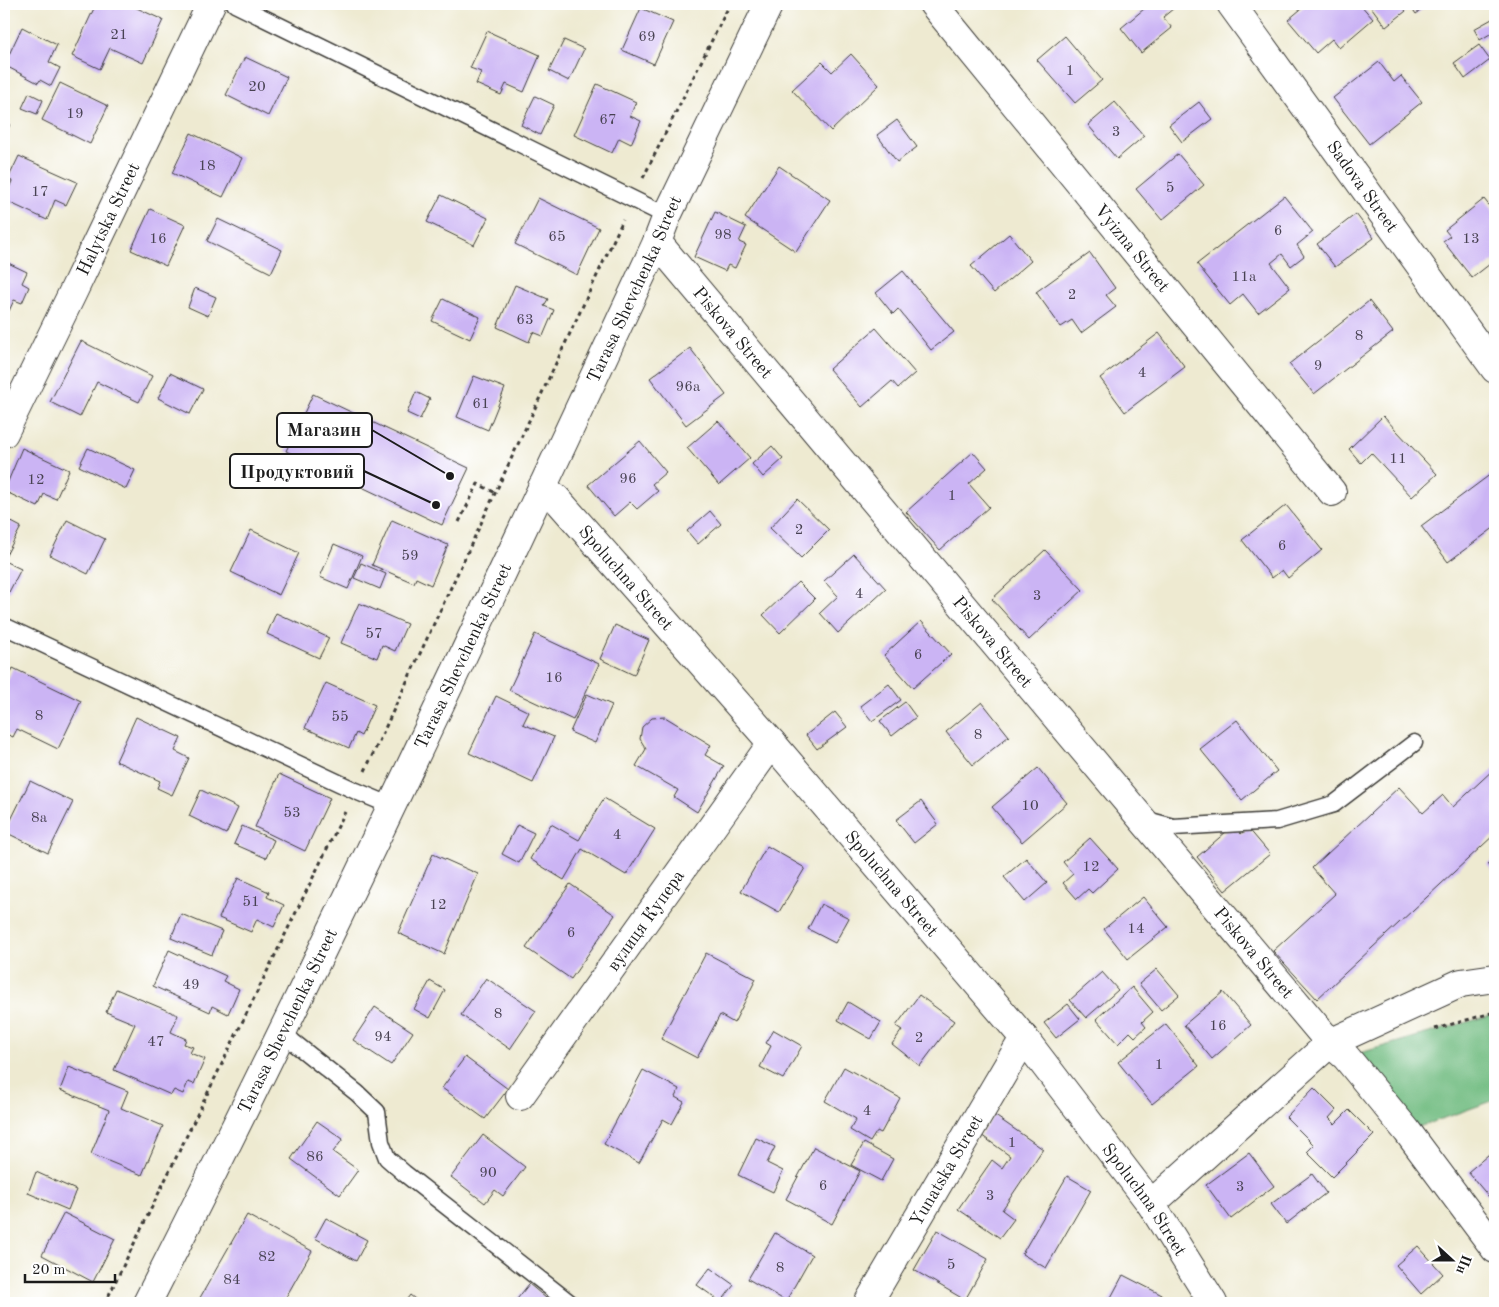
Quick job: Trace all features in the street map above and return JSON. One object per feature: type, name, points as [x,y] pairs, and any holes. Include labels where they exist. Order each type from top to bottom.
[{"type":"street","name":"Halytska Street","points":[[4,434],[211,4]]},
{"type":"street","name":"Tarasa Shevchenka Street","points":[[148,1303],[283,1032],[392,806],[657,242],[667,216],[769,4]]},
{"type":"street","name":"Vyizna Street","points":[[933,4],[1332,492]]},
{"type":"street","name":"Sadova Street","points":[[1231,4],[1495,369]]},
{"type":"street","name":"Piskova Street","points":[[657,242],[1330,1043],[1346,1057],[1407,1131],[1495,1249]]},
{"type":"street","name":"Spoluchna Street","points":[[542,488],[556,498],[772,743],[1024,1038],[1151,1204],[1213,1303]]},
{"type":"street","name":"вулиця Купера","points":[[520,1096],[772,743]]},
{"type":"street","points":[[1151,1204],[1330,1043],[1461,983],[1495,978]]},
{"type":"street","name":"Yunatska Street","points":[[868,1303],[1024,1038]]},
{"type":"lane","points":[[235,4],[667,216]]},
{"type":"lane","points":[[4,626],[356,791],[392,806]]},
{"type":"lane","points":[[1142,819],[1173,827],[1277,821],[1334,804],[1414,742]]},
{"type":"lane","points":[[283,1032],[377,1112],[381,1142],[387,1158],[570,1303]]},
{"type":"path","points":[[105,1303],[356,791],[633,199],[730,4]]},
{"type":"path","points":[[459,522],[478,484],[496,493]]},
{"type":"green space","points":[[1495,1014],[1495,1100],[1407,1131],[1346,1057]]},
{"type":"building","points":[[96,4],[128,4],[163,20],[143,63],[110,48],[100,69],[72,56]]},
{"type":"building","points":[[1150,4],[1179,4],[1163,17],[1172,28],[1141,53],[1121,28]]},
{"type":"building","points":[[1307,4],[1360,4],[1373,19],[1339,48],[1332,39],[1316,53],[1288,20]]},
{"type":"building","points":[[1369,4],[1400,4],[1406,11],[1386,27]]},
{"type":"building","points":[[1409,4],[1430,4],[1416,14]]},
{"type":"building","points":[[641,8],[673,22],[654,64],[622,50]]},
{"type":"building","points":[[1492,19],[1495,31],[1480,40],[1474,29]]},
{"type":"building","points":[[22,27],[57,45],[49,62],[60,68],[51,86],[40,80],[38,83],[4,65]]},
{"type":"building","points":[[487,31],[540,55],[524,92],[506,84],[501,95],[476,84],[481,72],[470,68]]},
{"type":"building","points":[[1065,36],[1102,80],[1075,103],[1037,60]]},
{"type":"building","points":[[564,40],[584,49],[569,81],[549,71]]},
{"type":"building","points":[[1479,45],[1490,60],[1465,79],[1454,63]]},
{"type":"building","points":[[851,54],[879,85],[831,131],[792,90],[822,62],[832,72]]},
{"type":"building","points":[[245,57],[287,77],[268,116],[226,95]]},
{"type":"building","points":[[1379,62],[1394,82],[1401,76],[1422,102],[1369,144],[1333,98]]},
{"type":"building","points":[[60,83],[108,106],[90,144],[42,120]]},
{"type":"building","points":[[597,84],[636,102],[630,116],[641,121],[631,144],[619,138],[612,153],[574,135]]},
{"type":"building","points":[[29,93],[43,100],[37,114],[22,108]]},
{"type":"building","points":[[535,96],[554,105],[540,135],[521,125]]},
{"type":"building","points":[[1115,102],[1144,136],[1117,159],[1088,125]]},
{"type":"building","points":[[1199,102],[1212,119],[1182,142],[1169,125]]},
{"type":"building","points":[[897,120],[917,147],[897,162],[877,135]]},
{"type":"building","points":[[4,121],[10,124],[4,139]]},
{"type":"building","points":[[191,133],[242,158],[223,197],[172,173]]},
{"type":"building","points":[[1178,154],[1204,185],[1162,220],[1136,189]]},
{"type":"building","points":[[19,156],[77,182],[66,205],[55,200],[47,220],[4,200],[12,181],[8,179]]},
{"type":"building","points":[[779,166],[830,200],[796,252],[745,218]]},
{"type":"building","points":[[441,195],[488,218],[474,245],[427,222]]},
{"type":"building","points":[[1284,196],[1313,232],[1297,245],[1304,256],[1291,266],[1282,254],[1271,263],[1290,288],[1258,313],[1243,294],[1230,305],[1197,264]]},
{"type":"building","points":[[538,198],[599,228],[577,275],[515,244]]},
{"type":"building","points":[[1484,199],[1495,213],[1495,260],[1472,278],[1443,241],[1450,236],[1445,230]]},
{"type":"building","points":[[150,209],[185,225],[166,266],[131,250]]},
{"type":"building","points":[[715,212],[746,227],[739,242],[746,245],[735,268],[728,265],[725,271],[694,257]]},
{"type":"building","points":[[1356,214],[1374,238],[1335,267],[1317,244]]},
{"type":"building","points":[[218,219],[282,250],[271,273],[207,241]]},
{"type":"building","points":[[1009,234],[1031,261],[994,293],[971,266]]},
{"type":"building","points":[[1090,253],[1115,288],[1106,295],[1116,307],[1081,333],[1072,320],[1061,327],[1036,292]]},
{"type":"building","points":[[4,261],[27,272],[22,283],[29,287],[22,303],[14,300],[9,311],[4,308]]},
{"type":"building","points":[[903,271],[954,332],[931,350],[898,309],[893,314],[876,293]]},
{"type":"building","points":[[515,285],[548,299],[544,306],[554,310],[543,336],[533,332],[529,342],[497,327]]},
{"type":"building","points":[[195,288],[216,297],[208,316],[188,307]]},
{"type":"building","points":[[443,299],[480,317],[470,339],[432,321]]},
{"type":"building","points":[[1369,301],[1393,332],[1314,394],[1289,364]]},
{"type":"building","points":[[876,328],[915,373],[898,388],[892,381],[862,407],[829,369]]},
{"type":"building","points":[[1159,333],[1185,367],[1125,412],[1100,378]]},
{"type":"building","points":[[81,341],[152,376],[139,402],[97,382],[80,417],[50,402]]},
{"type":"building","points":[[690,348],[726,395],[686,425],[650,378]]},
{"type":"building","points":[[170,373],[203,389],[190,414],[158,398]]},
{"type":"building","points":[[474,376],[505,388],[488,430],[457,417]]},
{"type":"building","points":[[416,392],[430,399],[420,419],[407,413]]},
{"type":"building","points":[[313,394],[469,468],[442,525],[286,451]]},
{"type":"building","points":[[1383,416],[1437,474],[1412,497],[1371,453],[1361,463],[1349,449]]},
{"type":"building","points":[[718,421],[750,458],[719,485],[687,448]]},
{"type":"building","points":[[640,441],[666,472],[652,484],[658,491],[637,509],[630,502],[614,516],[588,485]]},
{"type":"building","points":[[772,446],[783,459],[763,477],[752,464]]},
{"type":"building","points":[[22,448],[69,470],[56,499],[44,494],[38,507],[4,491]]},
{"type":"building","points":[[88,448],[135,470],[126,489],[79,466]]},
{"type":"building","points":[[973,452],[987,468],[969,484],[989,507],[940,550],[906,512]]},
{"type":"building","points":[[1495,471],[1495,527],[1448,562],[1421,526]]},
{"type":"building","points":[[797,499],[829,530],[801,558],[770,528]]},
{"type":"building","points":[[1286,505],[1322,550],[1288,578],[1282,570],[1272,578],[1242,540]]},
{"type":"building","points":[[710,511],[721,524],[698,544],[687,531]]},
{"type":"building","points":[[4,518],[21,527],[4,559]]},
{"type":"building","points":[[67,520],[105,539],[88,574],[50,555]]},
{"type":"building","points":[[392,520],[448,545],[431,585],[416,578],[414,583],[372,565]]},
{"type":"building","points":[[251,530],[299,553],[279,595],[231,572]]},
{"type":"building","points":[[334,544],[362,556],[348,589],[320,577]]},
{"type":"building","points":[[1045,550],[1083,590],[1029,640],[992,599]]},
{"type":"building","points":[[854,554],[886,589],[838,633],[820,613],[838,596],[824,581]]},
{"type":"building","points":[[4,561],[21,569],[9,592],[4,589]]},
{"type":"building","points":[[361,563],[386,574],[380,589],[354,578]]},
{"type":"building","points":[[798,582],[815,599],[780,633],[763,615]]},
{"type":"building","points":[[359,603],[407,624],[395,651],[382,645],[377,658],[341,643]]},
{"type":"building","points":[[276,613],[329,638],[319,658],[267,634]]},
{"type":"building","points":[[921,621],[951,654],[913,688],[884,655]]},
{"type":"building","points":[[615,625],[649,640],[634,675],[600,659]]},
{"type":"building","points":[[535,634],[599,664],[573,720],[509,690]]},
{"type":"building","points":[[13,668],[81,701],[58,749],[17,729],[13,737],[4,733],[4,688]]},
{"type":"building","points":[[326,683],[375,705],[361,736],[356,733],[349,748],[305,728]]},
{"type":"building","points":[[889,684],[901,700],[872,721],[860,706]]},
{"type":"building","points":[[587,694],[612,705],[595,743],[570,732]]},
{"type":"building","points":[[496,696],[529,712],[523,724],[554,737],[533,783],[469,753]]},
{"type":"building","points":[[905,702],[916,717],[892,736],[880,721]]},
{"type":"building","points":[[982,702],[1009,736],[973,765],[946,732]]},
{"type":"building","points":[[835,712],[847,727],[817,749],[806,735]]},
{"type":"building","points":[[136,717],[181,738],[175,751],[189,758],[172,795],[157,788],[160,781],[116,761]]},
{"type":"building","points":[[665,717],[711,745],[705,755],[724,766],[697,812],[674,797],[678,790],[636,766],[646,749],[640,739],[642,727],[652,718]]},
{"type":"building","points":[[1237,720],[1277,771],[1242,800],[1200,749]]},
{"type":"building","points":[[1038,768],[1067,803],[1022,842],[992,807]]},
{"type":"building","points":[[1495,768],[1495,834],[1317,999],[1273,951],[1335,894],[1312,868],[1399,787],[1423,813],[1443,795],[1453,807]]},
{"type":"building","points":[[279,774],[330,798],[305,851],[255,827]]},
{"type":"building","points":[[30,781],[73,802],[48,853],[5,832]]},
{"type":"building","points":[[201,790],[238,808],[226,834],[189,816]]},
{"type":"building","points":[[604,798],[655,829],[626,875],[582,849],[564,880],[530,859],[551,824],[579,840]]},
{"type":"building","points":[[921,801],[938,824],[914,843],[896,820]]},
{"type":"building","points":[[517,825],[534,833],[519,863],[502,854]]},
{"type":"building","points":[[1234,825],[1241,834],[1248,828],[1270,854],[1225,891],[1197,857]]},
{"type":"building","points":[[242,826],[274,840],[266,858],[234,844]]},
{"type":"building","points":[[1090,838],[1118,869],[1092,893],[1088,889],[1077,899],[1063,883],[1073,874],[1063,862]]},
{"type":"building","points":[[767,846],[805,868],[779,912],[741,891]]},
{"type":"building","points":[[433,854],[478,874],[444,954],[398,933]]},
{"type":"building","points":[[1495,857],[1495,874],[1487,864]]},
{"type":"building","points":[[1026,858],[1047,883],[1025,902],[1004,877]]},
{"type":"building","points":[[238,878],[269,892],[267,897],[284,905],[274,927],[257,919],[251,932],[219,918]]},
{"type":"building","points":[[570,884],[615,915],[571,979],[526,948]]},
{"type":"building","points":[[1143,897],[1168,927],[1128,959],[1104,929]]},
{"type":"building","points":[[821,904],[849,918],[835,943],[808,929]]},
{"type":"building","points":[[181,914],[222,931],[212,955],[171,938]]},
{"type":"building","points":[[169,950],[226,976],[223,981],[239,989],[228,1014],[212,1006],[210,1012],[153,986]]},
{"type":"building","points":[[706,953],[756,979],[734,1023],[720,1015],[697,1058],[661,1039]]},
{"type":"building","points":[[1157,969],[1179,995],[1161,1010],[1139,984]]},
{"type":"building","points":[[1102,972],[1118,990],[1086,1018],[1070,1000]]},
{"type":"building","points":[[486,978],[536,1011],[510,1049],[461,1015]]},
{"type":"building","points":[[430,981],[445,990],[430,1018],[414,1009]]},
{"type":"building","points":[[1132,987],[1153,1012],[1142,1022],[1146,1027],[1135,1037],[1130,1032],[1118,1044],[1096,1019]]},
{"type":"building","points":[[116,989],[178,1015],[171,1032],[186,1039],[184,1044],[193,1047],[190,1053],[205,1059],[194,1084],[188,1082],[183,1094],[174,1090],[171,1095],[114,1070],[135,1024],[106,1012]]},
{"type":"building","points":[[1223,992],[1251,1025],[1212,1059],[1184,1025]]},
{"type":"building","points":[[919,995],[954,1021],[920,1066],[892,1044],[902,1030],[896,1026]]},
{"type":"building","points":[[848,1002],[881,1022],[871,1039],[838,1020]]},
{"type":"building","points":[[1068,1004],[1080,1019],[1056,1038],[1044,1023]]},
{"type":"building","points":[[375,1007],[413,1032],[391,1065],[353,1040]]},
{"type":"building","points":[[1166,1024],[1199,1066],[1152,1104],[1118,1062]]},
{"type":"building","points":[[774,1030],[802,1046],[783,1079],[760,1067],[771,1046],[766,1043]]},
{"type":"building","points":[[465,1057],[508,1089],[485,1119],[442,1088]]},
{"type":"building","points":[[69,1067],[128,1091],[121,1108],[163,1126],[142,1175],[91,1154],[109,1110],[60,1090]]},
{"type":"building","points":[[844,1067],[900,1098],[881,1133],[877,1131],[870,1142],[850,1130],[856,1119],[825,1101]]},
{"type":"building","points":[[643,1070],[679,1089],[675,1097],[684,1102],[672,1124],[663,1119],[639,1163],[604,1144]]},
{"type":"building","points":[[1314,1088],[1336,1110],[1329,1118],[1335,1124],[1349,1110],[1374,1135],[1332,1177],[1307,1152],[1314,1145],[1286,1117]]},
{"type":"building","points":[[994,1115],[1043,1149],[1002,1210],[1014,1219],[1000,1238],[958,1209],[992,1160],[1002,1168],[1010,1156],[981,1135]]},
{"type":"building","points":[[317,1121],[343,1139],[333,1152],[358,1170],[340,1195],[291,1159]]},
{"type":"building","points":[[483,1135],[525,1167],[503,1196],[495,1190],[485,1203],[451,1177]]},
{"type":"building","points":[[756,1138],[775,1147],[767,1163],[783,1171],[773,1192],[738,1175]]},
{"type":"building","points":[[864,1143],[893,1159],[881,1181],[851,1165]]},
{"type":"building","points":[[814,1147],[860,1171],[832,1224],[786,1199]]},
{"type":"building","points":[[1495,1149],[1495,1204],[1468,1172]]},
{"type":"building","points":[[1249,1153],[1274,1186],[1231,1219],[1206,1185]]},
{"type":"building","points":[[36,1172],[76,1190],[68,1210],[28,1193]]},
{"type":"building","points":[[1312,1174],[1326,1193],[1286,1224],[1271,1204]]},
{"type":"building","points":[[1067,1176],[1091,1190],[1046,1268],[1022,1254]]},
{"type":"building","points":[[64,1213],[115,1239],[93,1282],[42,1255]]},
{"type":"building","points":[[247,1215],[312,1251],[283,1303],[197,1303]]},
{"type":"building","points":[[326,1218],[367,1240],[356,1261],[315,1238]]},
{"type":"building","points":[[937,1230],[988,1259],[965,1300],[914,1270]]},
{"type":"building","points":[[775,1233],[812,1255],[786,1301],[748,1279]]},
{"type":"building","points":[[1418,1246],[1443,1274],[1421,1294],[1396,1265]]},
{"type":"building","points":[[710,1268],[734,1285],[721,1302],[697,1285]]},
{"type":"building","points":[[1123,1275],[1162,1295],[1157,1303],[1108,1303]]},
{"type":"building","points":[[529,1284],[552,1303],[514,1303]]},
{"type":"building","points":[[410,1295],[420,1303],[404,1303]]},
{"type":"place","name":"Магазин","points":[[450,476]]},
{"type":"place","name":"Продуктовий","points":[[436,505]]}]
